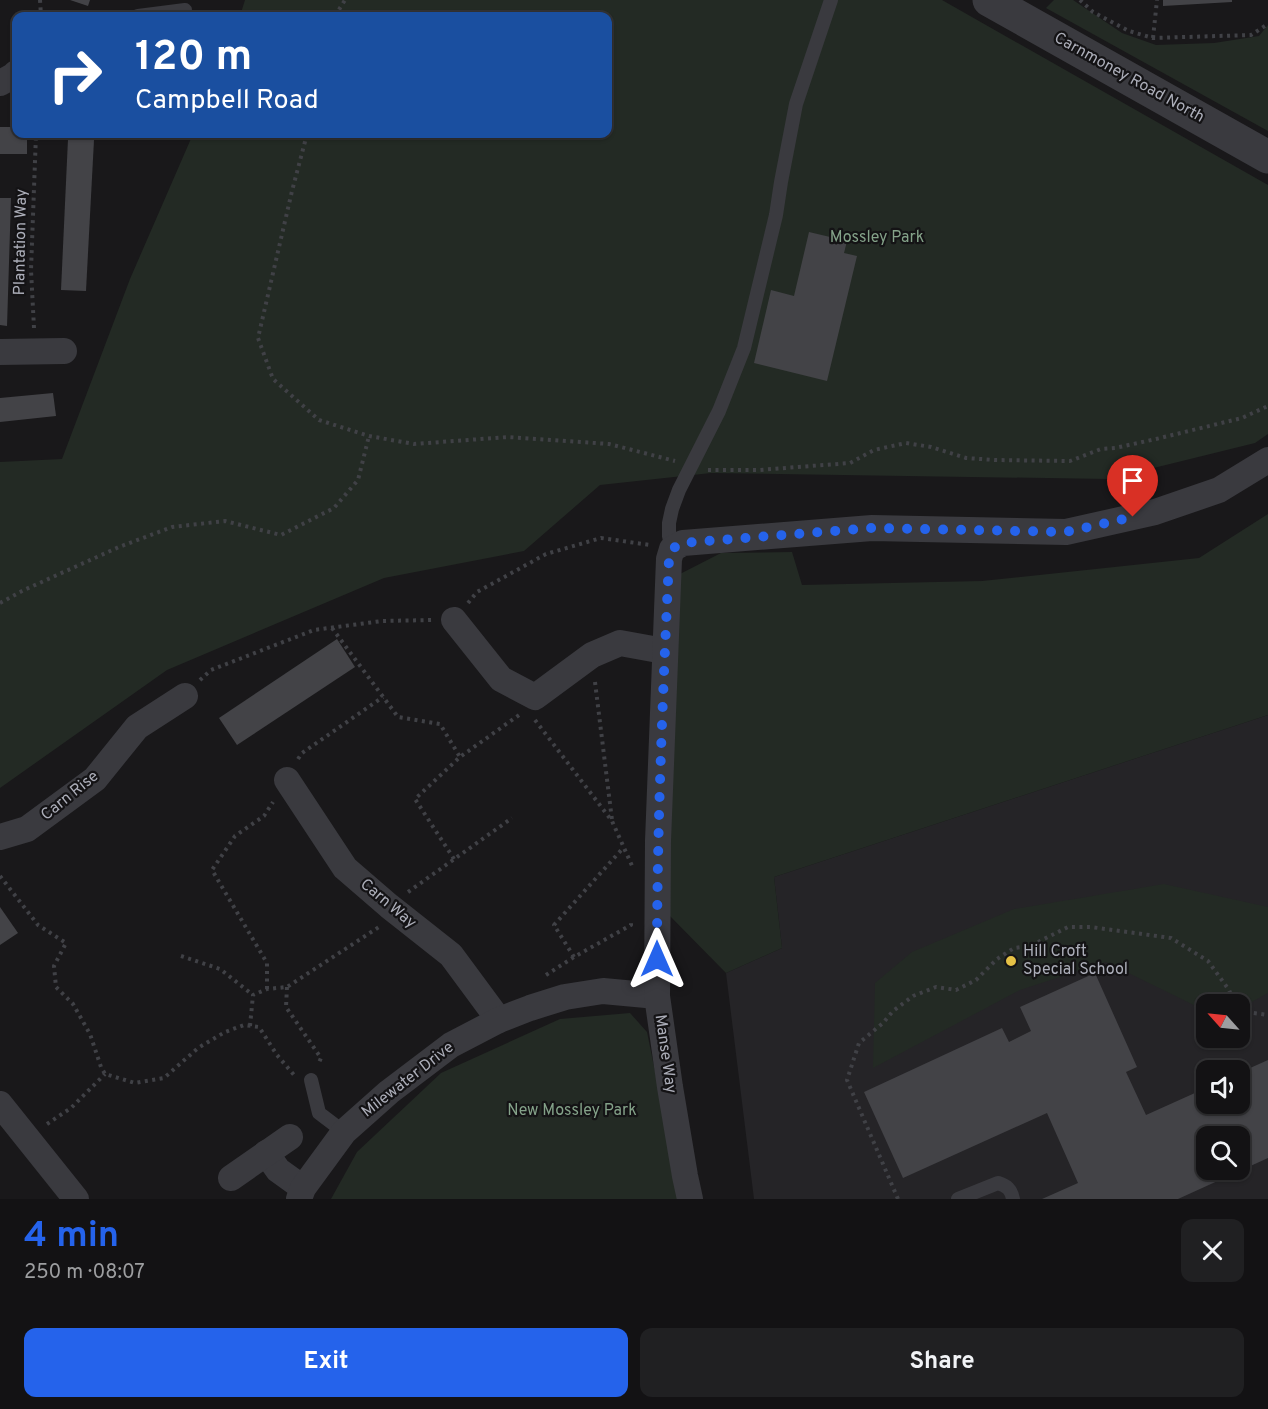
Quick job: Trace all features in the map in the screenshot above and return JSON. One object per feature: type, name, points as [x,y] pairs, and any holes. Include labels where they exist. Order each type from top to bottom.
[{"type":"street","name":"Carnmoney Road North","points":[[989,0],[1268,157]]},
{"type":"street","points":[[0,352],[64,351]]},
{"type":"street","points":[[672,549],[682,543],[872,528],[1066,532],[1155,512],[1219,490],[1268,460]]},
{"type":"street","name":"Manse Way","points":[[672,549],[669,559],[664,651],[658,841],[657,996],[690,1199]]},
{"type":"street","points":[[454,620],[501,679],[531,703],[592,655],[620,643],[664,651]]},
{"type":"street","name":"Carn Rise","points":[[0,837],[27,829],[95,779],[137,727],[185,696]]},
{"type":"street","name":"Carn Way","points":[[287,780],[345,868],[451,955],[499,1020]]},
{"type":"street","name":"Milewater Drive","points":[[301,1194],[344,1132],[389,1092],[451,1045],[499,1020],[565,997],[603,991],[657,996]]},
{"type":"street","points":[[0,1104],[27,1138],[67,1196]]},
{"type":"street","points":[[231,1178],[290,1137]]},
{"type":"street","points":[[266,1154],[301,1194]]},
{"type":"lane","points":[[672,549],[669,529],[672,509],[679,490],[719,411],[744,348],[776,214],[796,104],[831,0]]},
{"type":"lane","points":[[165,12],[185,9]]},
{"type":"lane","points":[[311,1080],[319,1113],[344,1132]]},
{"type":"lane","points":[[958,1199],[998,1183],[1006,1186],[1012,1192],[1013,1199]]},
{"type":"path","points":[[1080,0],[1093,12],[1129,31],[1153,38],[1251,34],[1268,24]]},
{"type":"path","points":[[1153,38],[1157,0]]},
{"type":"path","name":"Plantation Way","points":[[35,351],[31,270],[36,138]]},
{"type":"path","points":[[306,138],[258,338],[273,379],[319,420],[369,436],[414,444],[508,437],[609,444],[710,470],[759,470],[850,463],[874,450],[906,443],[931,447],[966,458],[1070,461],[1101,449],[1115,448],[1242,418],[1268,406]]},
{"type":"path","points":[[0,603],[119,548],[172,527],[225,521],[281,535],[334,508],[358,480],[369,436]]},
{"type":"path","points":[[185,696],[211,670],[314,630],[382,621],[454,620],[477,592],[546,554],[601,538],[672,549]]},
{"type":"path","points":[[332,627],[398,717],[440,724],[460,757]]},
{"type":"path","points":[[592,655],[612,821]]},
{"type":"path","points":[[267,989],[267,963],[212,870],[235,836],[264,816],[302,753],[383,697]]},
{"type":"path","points":[[454,859],[415,799],[460,757],[531,703],[612,821],[634,871]]},
{"type":"path","points":[[253,995],[267,989],[287,987],[394,910],[454,859],[513,818]]},
{"type":"path","points":[[574,957],[554,925],[624,847]]},
{"type":"path","points":[[0,876],[38,925],[66,943],[54,966],[56,987],[73,1004],[85,1024],[105,1074],[135,1083],[164,1078],[198,1048],[243,1024],[260,1027],[277,1055],[296,1077],[311,1080],[321,1058],[286,1007],[287,987]]},
{"type":"path","points":[[538,981],[574,957],[631,925],[631,914]]},
{"type":"path","points":[[898,1199],[847,1080],[859,1042],[913,996],[936,987],[956,990],[976,980],[997,959],[1014,948],[1030,946],[1068,927],[1091,927],[1171,938],[1208,961],[1231,994]]},
{"type":"path","points":[[181,956],[220,969],[253,995]]},
{"type":"path","points":[[250,1026],[253,995]]},
{"type":"path","points":[[1250,1013],[1268,1015]]},
{"type":"path","points":[[27,1138],[71,1108],[105,1074]]},
{"type":"shaded area","name":"Hill Croft Special School","points":[[1268,715],[1268,1199],[754,1199],[726,973],[782,948],[774,877]]},
{"type":"green space","name":"Mossley Park","points":[[245,0],[942,0],[1268,185],[1268,434],[1255,443],[1109,479],[711,473],[600,485],[524,551],[384,578],[167,670],[0,788],[0,462],[62,459],[130,279],[191,138],[612,138],[612,12],[241,12]]},
{"type":"green space","points":[[1054,0],[1073,0],[1122,33],[1156,45],[1214,43],[1259,36],[1268,25],[1268,131],[1046,8]]},
{"type":"green space","points":[[1268,514],[1268,715],[774,877],[782,948],[726,973],[668,914],[678,575],[721,553],[792,552],[802,585],[982,581],[1199,558]]},
{"type":"green space","points":[[1164,884],[1268,907],[1268,993],[1250,1003],[1250,994],[1196,994],[1196,1006],[1106,962],[1020,990],[873,1068],[875,983],[912,952],[1014,909]]},
{"type":"green space","name":"New Mossley Park","points":[[630,1013],[647,1032],[681,1199],[331,1199],[357,1152],[441,1073],[560,1019]]},
{"type":"building","points":[[70,0],[90,0],[88,6]]},
{"type":"building","points":[[1163,0],[1232,0],[1232,2],[1163,6]]},
{"type":"building","points":[[0,127],[12,127],[12,138],[27,138],[27,154],[0,154]]},
{"type":"building","points":[[68,139],[94,140],[86,291],[61,290]]},
{"type":"building","points":[[0,198],[11,198],[7,326],[0,325]]},
{"type":"building","points":[[809,232],[847,241],[844,253],[857,256],[827,381],[754,363],[771,290],[794,296]]},
{"type":"building","points":[[53,393],[56,416],[0,422],[0,398]]},
{"type":"building","points":[[337,639],[355,667],[237,745],[219,718]]},
{"type":"building","points":[[0,907],[18,933],[0,945]]},
{"type":"building","points":[[1095,973],[1137,1067],[1126,1072],[1146,1115],[1196,1092],[1196,1114],[1250,1114],[1250,1068],[1268,1060],[1268,1158],[1250,1166],[1250,1126],[1196,1126],[1196,1180],[1220,1180],[1178,1199],[1042,1199],[1078,1183],[1047,1113],[903,1178],[864,1092],[1002,1028],[1009,1042],[1031,1031],[1020,1007]]},
{"type":"place","name":"Hill Croft Special School","points":[[1011,961]]},
{"type":"route","points":[[657,959],[664,651],[669,559],[672,549],[682,543],[872,528],[1066,532],[1133,517]]}]
